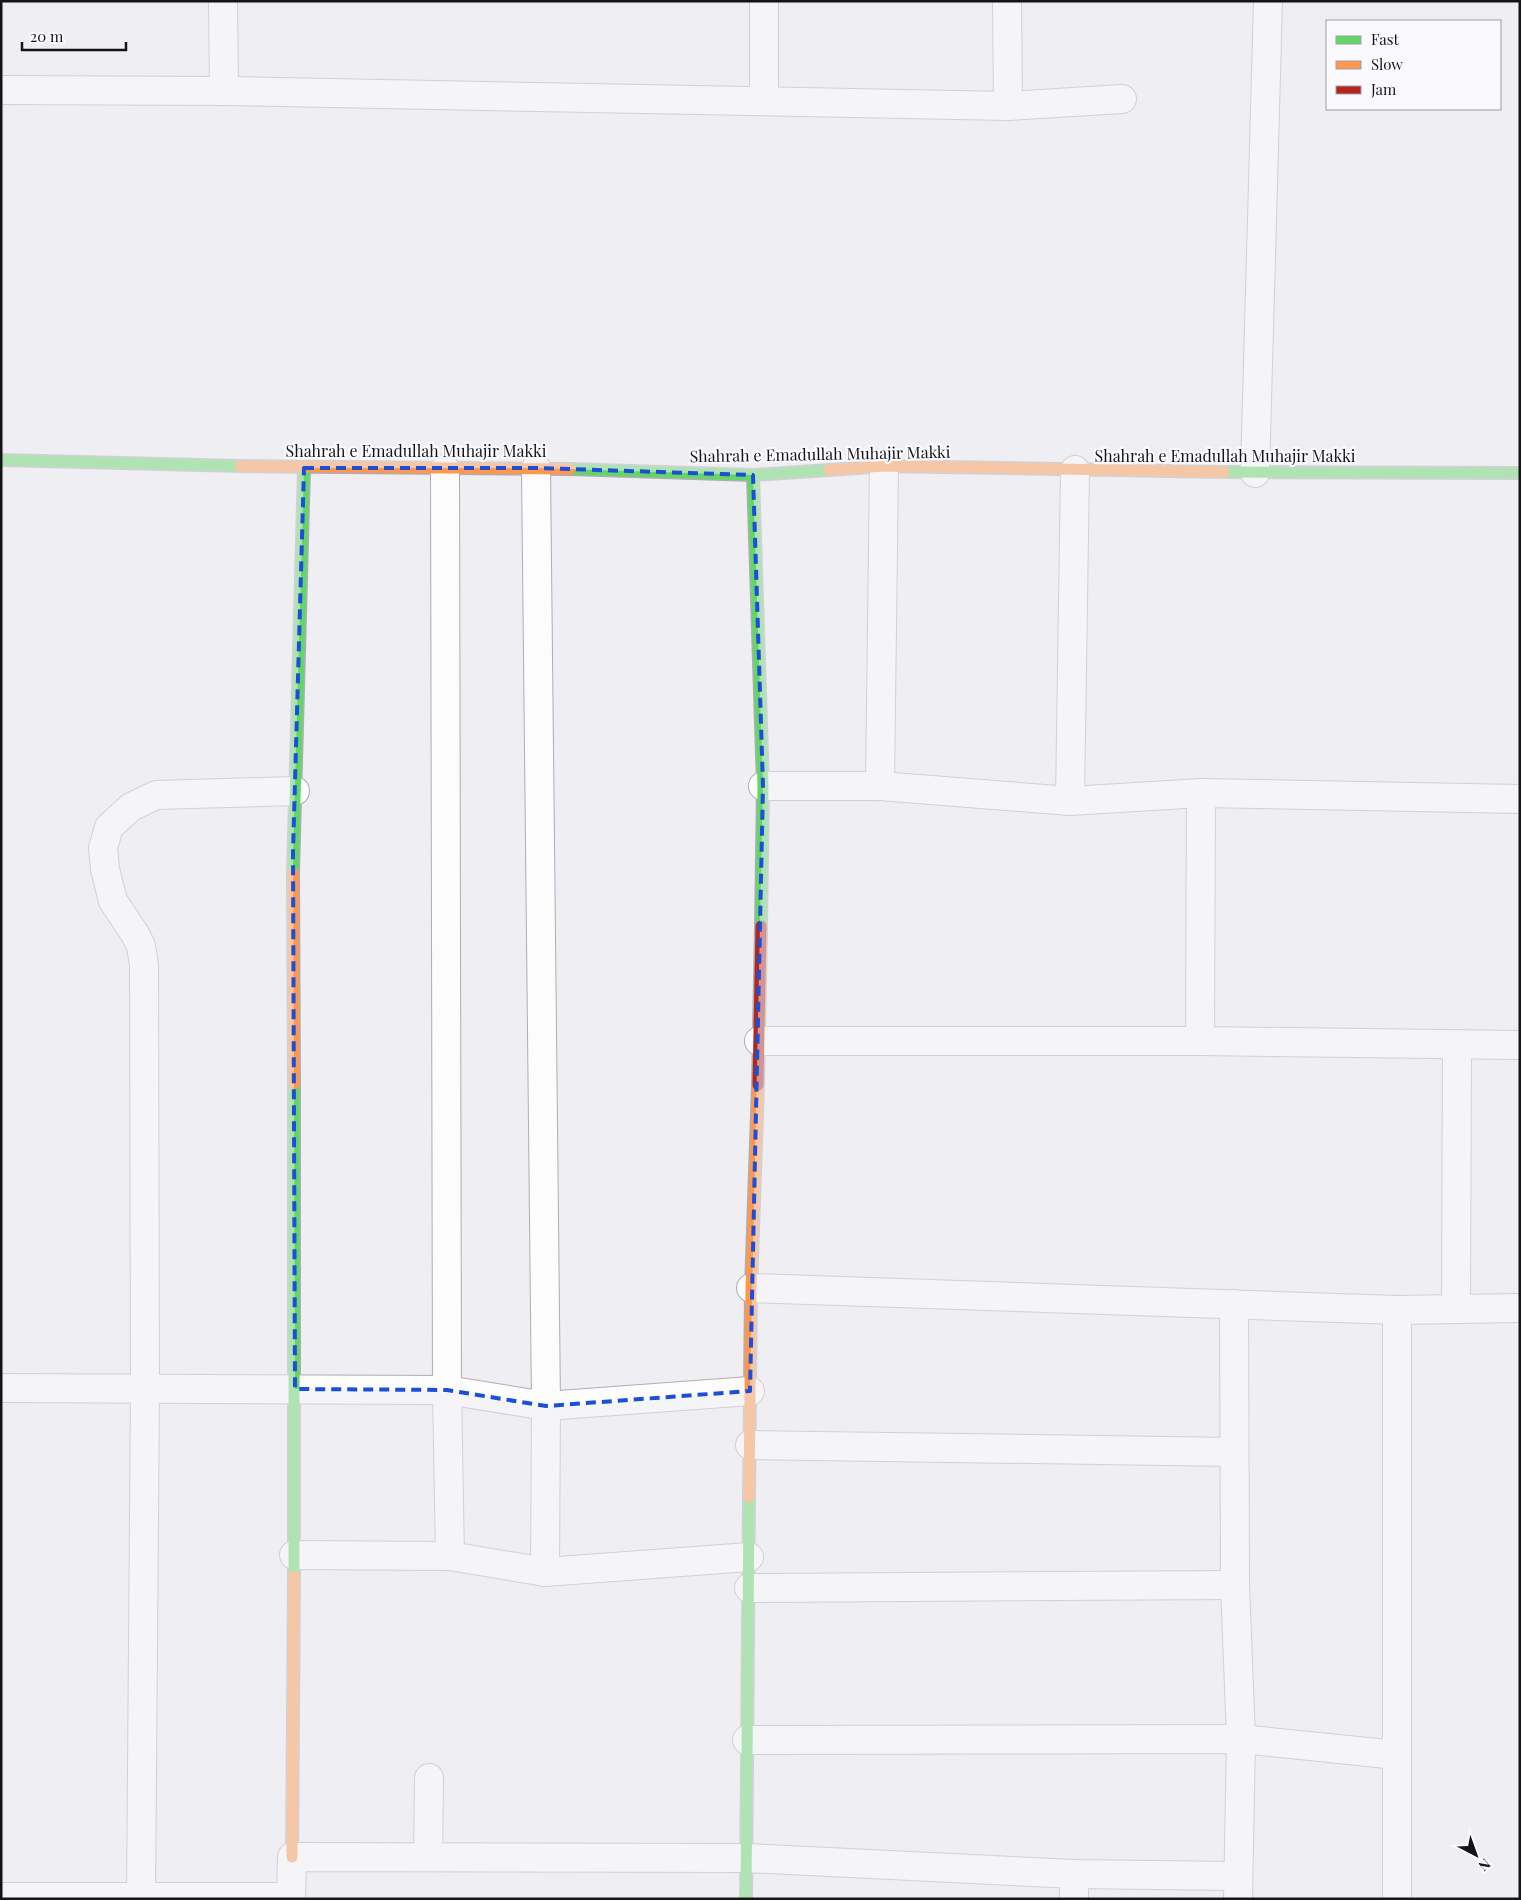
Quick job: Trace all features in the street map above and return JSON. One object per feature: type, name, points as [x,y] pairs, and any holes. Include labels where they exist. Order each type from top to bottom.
[{"type":"street","points":[[223,1],[224,91]]},
{"type":"street","points":[[764,1],[764,101]]},
{"type":"street","points":[[1007,1],[1008,106]]},
{"type":"street","points":[[1255,473],[1268,1]]},
{"type":"street","points":[[1,90],[224,91],[1008,106],[1122,99]]},
{"type":"street","name":"Shahrah e Emadullah Muhajir Makki","points":[[1,460],[304,468],[536,468],[753,475],[884,466],[1255,473],[1520,473]]},
{"type":"street","points":[[880,786],[884,466]]},
{"type":"street","points":[[1,1897],[291,1898],[295,1389],[293,872],[304,468]]},
{"type":"street","points":[[536,468],[546,1406],[545,1572]]},
{"type":"street","points":[[444,469],[447,1390],[450,1556]]},
{"type":"street","points":[[1070,801],[1076,470]]},
{"type":"street","points":[[746,1899],[751,1288],[759,1041],[763,786],[753,475]]},
{"type":"street","points":[[763,786],[880,786],[1070,801],[1201,793],[1520,800]]},
{"type":"street","points":[[141,1898],[145,1389],[144,966],[141,946],[112,901],[105,869],[103,848],[109,827],[132,807],[156,795],[295,791]]},
{"type":"street","points":[[1200,1041],[1201,793]]},
{"type":"street","points":[[759,1041],[1200,1041],[1520,1045]]},
{"type":"street","points":[[1456,1309],[1457,1044]]},
{"type":"street","points":[[751,1288],[1397,1310],[1520,1308]]},
{"type":"street","points":[[292,1856],[746,1858],[1074,1886],[1238,1887],[1241,1739],[1235,1585],[1234,1304]]},
{"type":"street","points":[[1396,1899],[1397,1310]]},
{"type":"street","points":[[1,1388],[447,1390],[546,1406],[750,1391]]},
{"type":"street","points":[[750,1444],[1234,1452]]},
{"type":"street","points":[[294,1555],[450,1556],[545,1572],[749,1557]]},
{"type":"street","points":[[749,1588],[1235,1585]]},
{"type":"street","points":[[747,1740],[1241,1739],[1397,1755]]},
{"type":"street","points":[[428,1857],[429,1778]]},
{"type":"highlighted area","points":[[304,468],[536,468],[753,475],[763,786],[750,1391],[546,1406],[447,1390],[295,1389],[293,852]]},
{"type":"traffic: fast","points":[[1,460],[240,466]]},
{"type":"traffic: fast","points":[[293,873],[304,468]]},
{"type":"traffic: fast","points":[[570,469],[753,475],[829,470]]},
{"type":"traffic: fast","points":[[1224,472],[1520,473]]},
{"type":"traffic: fast","points":[[753,475],[763,786],[761,926]]},
{"type":"traffic: fast","points":[[294,1084],[294,1576]]},
{"type":"traffic: fast","points":[[746,1899],[749,1497]]},
{"type":"traffic: slow","points":[[240,466],[570,469]]},
{"type":"traffic: slow","points":[[829,470],[884,466],[1224,472]]},
{"type":"traffic: slow","points":[[293,873],[294,1084]]},
{"type":"traffic: slow","points":[[749,1497],[751,1288],[758,1085]]},
{"type":"traffic: slow","points":[[292,1857],[294,1576]]},
{"type":"traffic: jam","points":[[758,1085],[761,926]]}]
